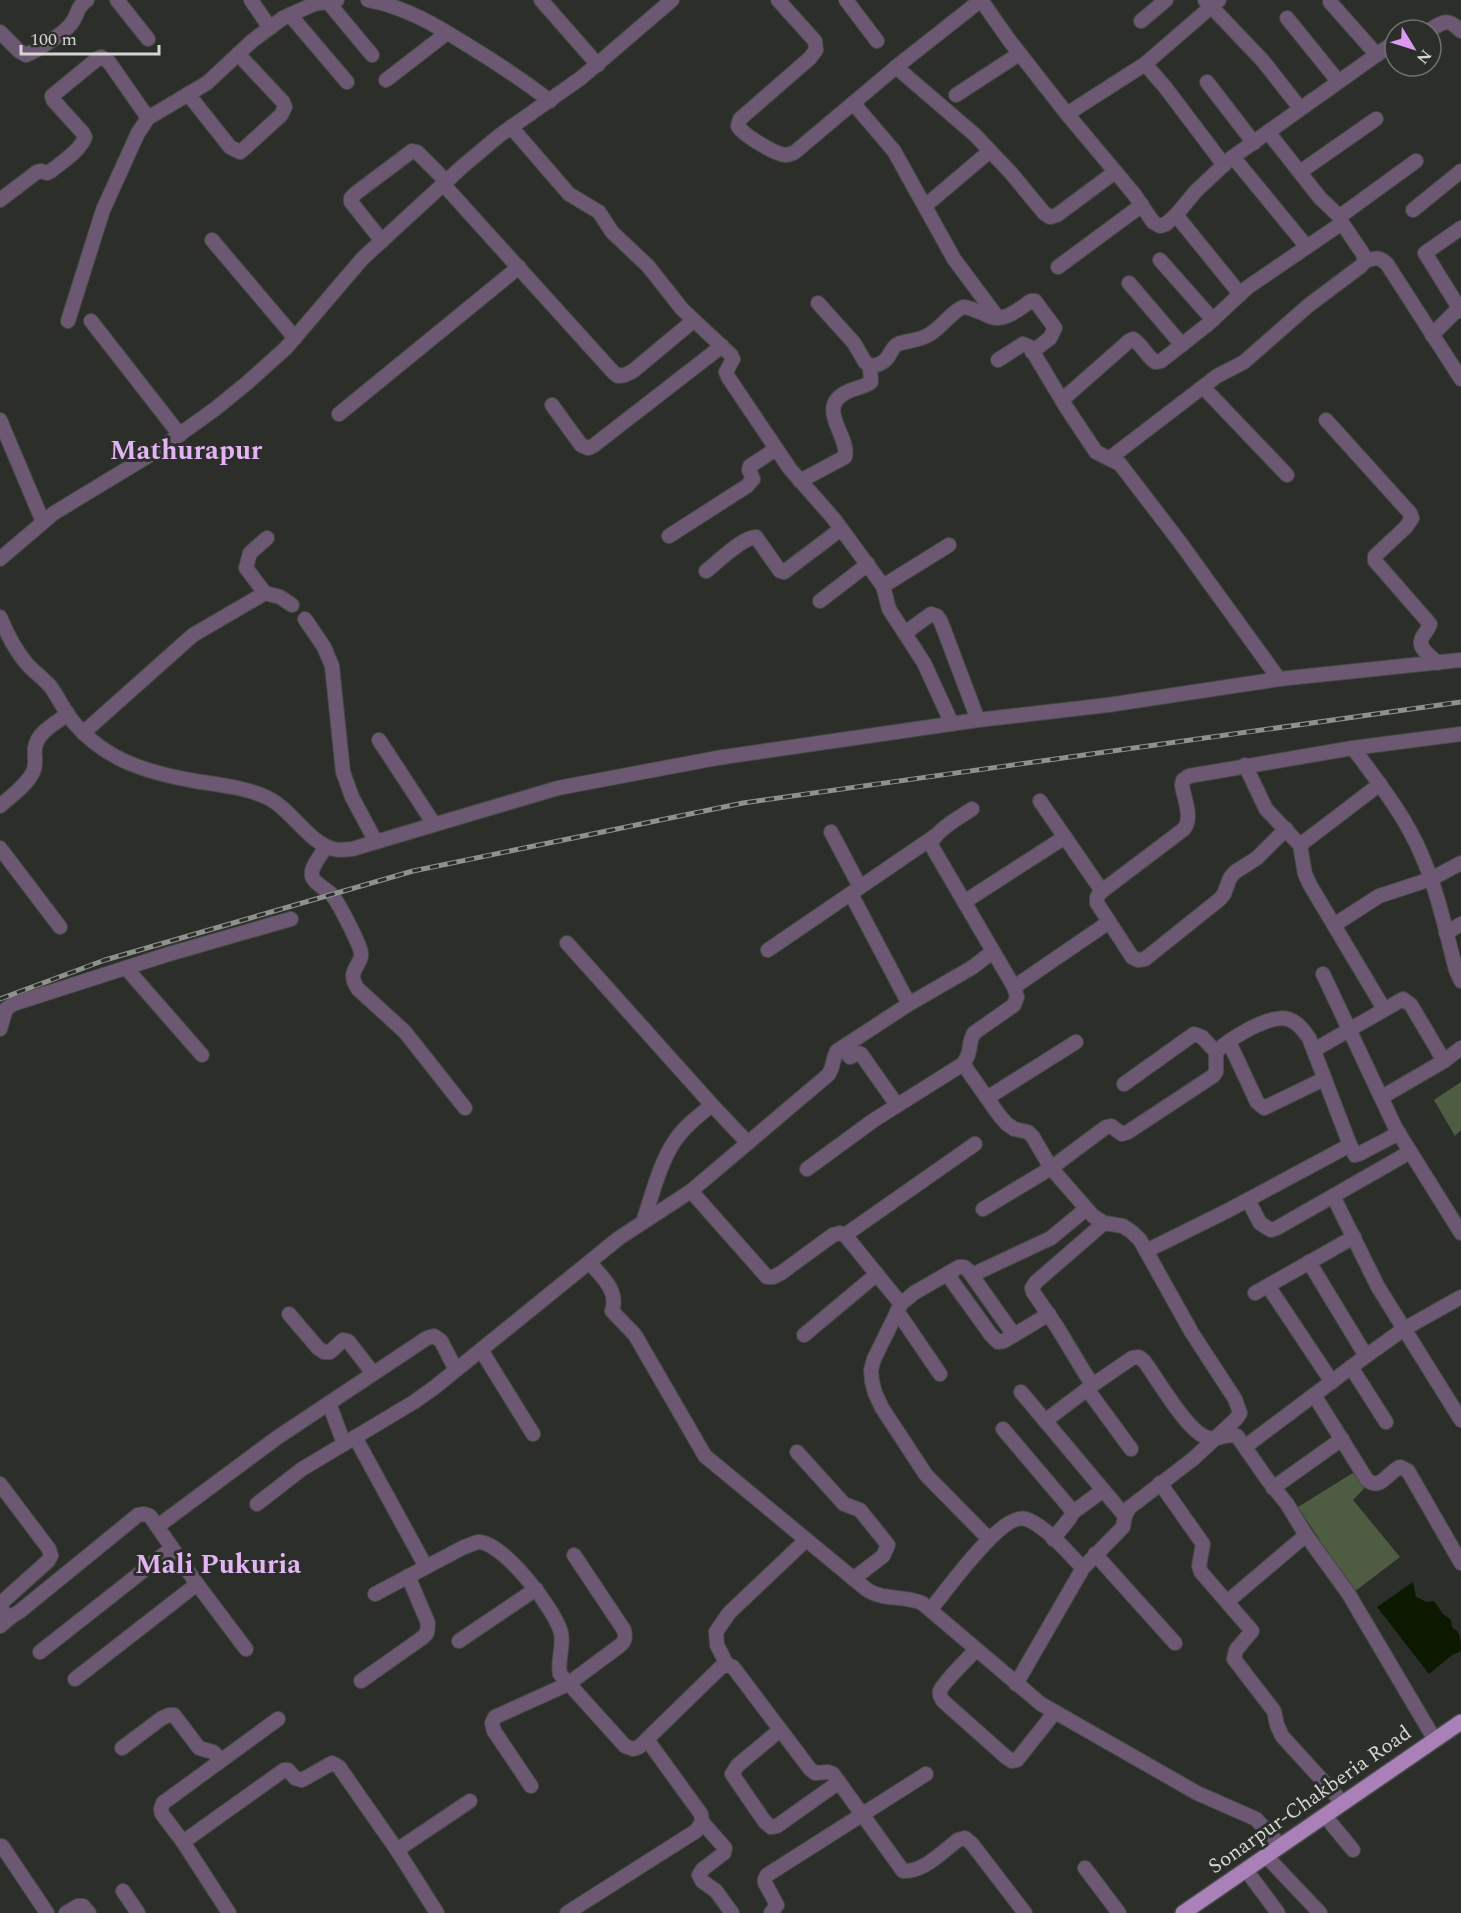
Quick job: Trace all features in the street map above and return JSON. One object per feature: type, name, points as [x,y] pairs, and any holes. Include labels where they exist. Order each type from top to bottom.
[{"type":"main road","name":"Sonarpur-Chakberia Road","points":[[1183,1913],[1461,1722]]},
{"type":"street","points":[[0,32],[18,51],[26,55],[66,28],[75,18],[80,5],[87,0]]},
{"type":"street","points":[[117,0],[148,39]]},
{"type":"street","points":[[251,0],[270,28]]},
{"type":"street","points":[[368,0],[415,14],[513,73],[550,101]]},
{"type":"street","points":[[541,0],[598,65]]},
{"type":"street","points":[[0,559],[42,522],[158,450],[247,383],[286,348],[350,271],[445,183],[493,140],[598,65],[672,0]]},
{"type":"street","points":[[778,0],[815,40],[816,50],[810,58],[740,119],[738,126],[741,132],[775,151],[787,155],[795,152],[896,67],[986,2],[1019,54],[1142,205],[1153,222],[1160,226],[1176,215],[1196,191],[1228,161],[1383,50]]},
{"type":"street","points":[[846,0],[877,41]]},
{"type":"street","points":[[1141,21],[1166,0]]},
{"type":"street","points":[[68,321],[103,210],[138,134],[148,118],[207,83],[238,54],[303,4],[332,1],[372,55]]},
{"type":"street","points":[[1067,114],[1145,64],[1212,2],[1300,108]]},
{"type":"street","points":[[1330,2],[1377,55]]},
{"type":"street","points":[[290,15],[347,82]]},
{"type":"street","points":[[1287,18],[1338,81]]},
{"type":"street","points":[[1443,22],[1449,22],[1461,31]]},
{"type":"street","points":[[386,80],[447,33]]},
{"type":"street","points":[[188,94],[230,147],[240,152],[245,148],[281,115],[285,107],[283,102],[238,54]]},
{"type":"street","points":[[956,95],[1019,54]]},
{"type":"street","points":[[0,200],[37,172],[51,171],[85,140],[83,133],[53,100],[52,96],[97,59],[101,57],[109,62],[148,118]]},
{"type":"street","points":[[1145,64],[1228,161],[1307,247]]},
{"type":"street","points":[[896,67],[975,135],[1050,217],[1057,215],[1115,172]]},
{"type":"street","points":[[1207,82],[1254,143]]},
{"type":"street","points":[[854,103],[894,151],[954,259],[998,318]]},
{"type":"street","points":[[1300,172],[1376,119]]},
{"type":"street","points":[[511,127],[569,194],[598,212],[612,232],[648,266],[671,297],[693,321],[722,346],[733,359],[726,368],[728,377],[776,449],[800,481],[842,529],[884,586],[889,609],[924,663],[952,724]]},
{"type":"street","points":[[1268,132],[1320,198],[1341,220],[1363,254],[1365,261]]},
{"type":"street","points":[[382,241],[351,202],[351,198],[412,151],[417,152],[618,376],[633,371],[693,321]]},
{"type":"street","points":[[925,206],[990,151]]},
{"type":"street","points":[[1062,400],[1133,339],[1155,362],[1161,361],[1213,320],[1240,294],[1307,247],[1341,220],[1343,214],[1416,161]]},
{"type":"street","points":[[1413,210],[1461,171]]},
{"type":"street","points":[[1058,267],[1142,205]]},
{"type":"street","points":[[1176,215],[1240,294]]},
{"type":"street","points":[[1432,335],[1460,309],[1425,253],[1461,228]]},
{"type":"street","points":[[212,240],[295,338]]},
{"type":"street","points":[[1110,459],[1217,376],[1245,362],[1365,261],[1376,258],[1381,258],[1387,264],[1461,379]]},
{"type":"street","points":[[1160,260],[1213,320]]},
{"type":"street","points":[[339,414],[519,267]]},
{"type":"street","points":[[1129,283],[1182,345]]},
{"type":"street","points":[[870,366],[884,361],[897,345],[932,333],[963,307],[998,318],[1035,301],[1055,328],[1050,338],[1032,352]]},
{"type":"street","points":[[800,481],[845,457],[845,449],[833,416],[834,404],[844,393],[871,382],[870,366],[865,362],[854,343],[818,303]]},
{"type":"street","points":[[91,321],[180,435]]},
{"type":"street","points":[[998,360],[1023,344],[1027,344],[1096,452],[1120,464],[1279,680]]},
{"type":"street","points":[[552,405],[581,445],[588,448],[722,346]]},
{"type":"street","points":[[1203,387],[1287,475]]},
{"type":"street","points":[[0,420],[42,522]]},
{"type":"street","points":[[1326,420],[1410,513],[1412,518],[1406,527],[1375,555],[1375,561],[1430,624],[1422,638],[1422,648],[1438,663]]},
{"type":"street","points":[[669,536],[747,486],[753,479],[748,470],[750,466],[776,449]]},
{"type":"street","points":[[706,571],[751,537],[756,537],[780,571],[784,572],[842,529]]},
{"type":"street","points":[[267,538],[250,553],[246,568],[264,593],[280,597],[292,606]]},
{"type":"street","points":[[884,586],[949,545]]},
{"type":"street","points":[[820,601],[868,564]]},
{"type":"street","points":[[83,733],[193,635],[264,593]]},
{"type":"street","points":[[905,633],[931,614],[937,616],[978,720]]},
{"type":"street","points":[[0,617],[15,648],[49,686],[83,733],[96,745],[129,765],[264,796],[278,803],[326,847],[336,850],[352,849],[558,788],[728,756],[1279,680],[1461,660]]},
{"type":"street","points":[[305,618],[324,647],[332,666],[343,772],[352,797],[376,842]]},
{"type":"street","points":[[0,806],[32,774],[35,766],[35,746],[43,733],[68,714]]},
{"type":"street","points":[[1286,829],[1257,858],[1235,872],[1220,899],[1145,959],[1138,960],[1132,957],[1097,903],[1097,897],[1102,891],[1188,824],[1189,818],[1182,785],[1183,780],[1189,776],[1353,748],[1461,734]]},
{"type":"street","points":[[379,740],[434,824]]},
{"type":"street","points":[[1353,748],[1390,798],[1422,854],[1461,981]]},
{"type":"street","points":[[1245,765],[1262,802],[1300,845],[1305,874],[1384,1009]]},
{"type":"street","points":[[1300,845],[1380,784]]},
{"type":"street","points":[[1040,801],[1102,891]]},
{"type":"street","points":[[768,950],[972,808]]},
{"type":"street","points":[[831,832],[909,1004]]},
{"type":"street","points":[[807,1169],[897,1105],[963,1064],[970,1052],[974,1033],[1014,1005],[1017,997],[1014,987],[931,845],[937,834]]},
{"type":"street","points":[[964,902],[1065,837]]},
{"type":"street","points":[[326,847],[313,868],[312,875],[315,881],[332,894],[360,947],[360,961],[352,976],[353,981],[358,989],[405,1032],[465,1108]]},
{"type":"street","points":[[0,848],[60,927]]},
{"type":"street","points":[[1334,925],[1379,896],[1431,879],[1461,863]]},
{"type":"street","points":[[0,1029],[6,1009],[13,1004],[291,919]]},
{"type":"street","points":[[1014,987],[1109,922]]},
{"type":"street","points":[[1446,933],[1461,924]]},
{"type":"street","points":[[567,943],[711,1105],[748,1143]]},
{"type":"street","points":[[257,1504],[302,1468],[414,1402],[620,1238],[691,1191],[828,1075],[833,1069],[833,1057],[837,1051],[909,1004],[973,967],[992,952]]},
{"type":"street","points":[[126,968],[202,1055]]},
{"type":"street","points":[[1323,974],[1399,1133],[1456,1216],[1461,1233]]},
{"type":"street","points":[[1314,1050],[1403,999],[1411,1005],[1444,1061]]},
{"type":"street","points":[[1216,1052],[1246,1031],[1274,1019],[1288,1019],[1299,1025],[1309,1038],[1355,1155],[1399,1133]]},
{"type":"street","points":[[983,1209],[1051,1168],[1106,1127],[1111,1126],[1122,1134],[1128,1132],[1213,1076],[1216,1072],[1216,1052],[1202,1037],[1194,1034],[1124,1084]]},
{"type":"street","points":[[987,1098],[1076,1042]]},
{"type":"street","points":[[1229,1042],[1257,1102],[1264,1108],[1324,1079]]},
{"type":"street","points":[[843,1047],[850,1057],[861,1054],[897,1105]]},
{"type":"street","points":[[1382,1097],[1444,1061],[1461,1048]]},
{"type":"street","points":[[963,1064],[1007,1124],[1014,1129],[1028,1132],[1033,1137],[1051,1168],[1086,1209],[1104,1223],[1123,1226],[1132,1232],[1146,1251],[1192,1333],[1239,1407],[1240,1413],[1193,1459],[1129,1508],[1125,1516],[1124,1527],[1083,1568],[1016,1684]]},
{"type":"street","points":[[643,1222],[664,1163],[675,1140],[684,1128],[711,1105]]},
{"type":"street","points":[[845,1235],[975,1144]]},
{"type":"street","points":[[1146,1251],[1350,1145]]},
{"type":"street","points":[[1248,1200],[1260,1223],[1271,1230],[1410,1152]]},
{"type":"street","points":[[691,1191],[767,1277],[781,1273],[833,1235],[840,1233],[845,1235],[877,1274],[940,1374]]},
{"type":"street","points":[[1333,1196],[1378,1287],[1461,1420]]},
{"type":"street","points":[[972,1275],[1052,1238],[1086,1209]]},
{"type":"street","points":[[1104,1223],[1032,1288],[1131,1449]]},
{"type":"street","points":[[1255,1293],[1354,1237]]},
{"type":"street","points":[[1309,1262],[1366,1356]]},
{"type":"street","points":[[590,1263],[613,1294],[615,1302],[612,1311],[635,1335],[705,1456],[875,1595],[912,1599],[931,1609],[1028,1694],[1055,1712],[1197,1793],[1256,1819],[1280,1845]]},
{"type":"street","points":[[989,1539],[926,1474],[882,1408],[875,1393],[871,1370],[899,1308],[914,1293],[959,1267],[964,1267],[972,1275],[1014,1335]]},
{"type":"street","points":[[804,1335],[877,1274]]},
{"type":"street","points":[[947,1274],[998,1342],[1004,1341],[1048,1314]]},
{"type":"street","points":[[1268,1286],[1332,1382]]},
{"type":"street","points":[[1246,1446],[1404,1329],[1461,1298]]},
{"type":"street","points":[[289,1314],[324,1352],[330,1352],[343,1340],[348,1341],[373,1373]]},
{"type":"street","points":[[158,1526],[278,1437],[427,1338],[434,1336],[441,1341],[456,1370]]},
{"type":"street","points":[[481,1350],[533,1434]]},
{"type":"street","points":[[1045,1421],[1132,1358],[1139,1357],[1194,1429],[1205,1437],[1215,1439],[1230,1433],[1237,1436],[1348,1593],[1435,1740]]},
{"type":"street","points":[[1352,1367],[1386,1422]]},
{"type":"street","points":[[1021,1392],[1125,1516]]},
{"type":"street","points":[[1314,1395],[1367,1480],[1372,1484],[1377,1484],[1395,1469],[1400,1467],[1408,1471],[1459,1554]]},
{"type":"street","points":[[329,1403],[349,1441],[426,1567]]},
{"type":"street","points":[[1003,1429],[1072,1513]]},
{"type":"street","points":[[1273,1488],[1342,1439]]},
{"type":"street","points":[[797,1452],[844,1504],[860,1510],[888,1545],[883,1556],[853,1579]]},
{"type":"street","points":[[1160,1483],[1203,1544],[1199,1566],[1201,1572],[1252,1631],[1236,1650],[1234,1659],[1274,1711],[1282,1736],[1343,1803]]},
{"type":"street","points":[[0,1484],[49,1549],[51,1556],[0,1605],[6,1615],[12,1616]]},
{"type":"street","points":[[1053,1539],[1072,1513],[1102,1491]]},
{"type":"street","points":[[0,1626],[138,1515],[144,1514],[150,1516],[158,1526],[197,1584],[246,1649]]},
{"type":"street","points":[[931,1609],[989,1539],[1015,1519],[1024,1518],[1034,1523],[1083,1568]]},
{"type":"street","points":[[1227,1602],[1306,1535]]},
{"type":"street","points":[[727,1665],[717,1646],[716,1632],[729,1613],[806,1540]]},
{"type":"street","points":[[375,1594],[464,1547],[478,1542],[488,1545],[518,1569],[551,1611],[561,1632],[562,1646],[558,1664],[560,1674],[625,1746],[633,1749],[648,1741],[720,1668],[727,1665],[733,1667],[810,1769],[815,1773],[833,1774],[903,1871],[921,1868],[958,1840],[965,1838],[1025,1913]]},
{"type":"street","points":[[40,1652],[172,1548]]},
{"type":"street","points":[[1095,1554],[1175,1643]]},
{"type":"street","points":[[531,1786],[494,1731],[492,1723],[495,1718],[568,1684],[618,1647],[624,1642],[626,1636],[574,1555]]},
{"type":"street","points":[[361,1681],[427,1633],[428,1623],[408,1576]]},
{"type":"street","points":[[75,1679],[197,1584]]},
{"type":"street","points":[[459,1641],[536,1589]]},
{"type":"street","points":[[976,1650],[940,1690],[940,1696],[1006,1757],[1012,1761],[1017,1760],[1055,1712]]},
{"type":"street","points":[[122,1748],[162,1718],[174,1715],[199,1748],[213,1752],[221,1760]]},
{"type":"street","points":[[229,1913],[162,1814],[161,1809],[163,1803],[278,1719]]},
{"type":"street","points":[[780,1730],[738,1765],[732,1774],[765,1822],[771,1827],[777,1826],[839,1782]]},
{"type":"street","points":[[648,1741],[701,1814],[702,1822],[724,1848],[724,1853],[703,1869],[699,1875],[702,1881],[716,1891],[732,1913]]},
{"type":"street","points":[[183,1842],[285,1770],[288,1770],[295,1778],[302,1780],[332,1763],[339,1767],[397,1850],[432,1911]]},
{"type":"street","points":[[771,1913],[777,1905],[765,1883],[767,1875],[926,1774]]},
{"type":"street","points":[[397,1850],[470,1802]]},
{"type":"street","points":[[1325,1816],[1353,1850]]},
{"type":"street","points":[[567,1913],[696,1831],[702,1822]]},
{"type":"street","points":[[2,1846],[47,1913]]},
{"type":"street","points":[[1266,1856],[1320,1913]]},
{"type":"street","points":[[1085,1868],[1119,1913]]},
{"type":"street","points":[[1246,1870],[1278,1913]]},
{"type":"street","points":[[123,1891],[138,1913]]},
{"type":"street","points":[[66,1913],[78,1906],[83,1906],[89,1913]]},
{"type":"shaded area","points":[[1461,1082],[1461,1130],[1455,1136],[1434,1100]]},
{"type":"shaded area","points":[[1364,1466],[1373,1479],[1353,1500],[1400,1557],[1354,1592],[1298,1507]]},
{"type":"shaded area","points":[[1413,1582],[1416,1597],[1427,1602],[1434,1601],[1443,1614],[1451,1620],[1452,1628],[1457,1631],[1461,1640],[1461,1651],[1452,1655],[1429,1674],[1377,1607]]},
{"type":"railway","points":[[0,999],[105,960],[413,871],[743,803],[1461,702]]},
{"type":"district","name":"Mathurapur","points":[[186,451]]},
{"type":"district","name":"Mali Pukuria","points":[[218,1565]]}]
